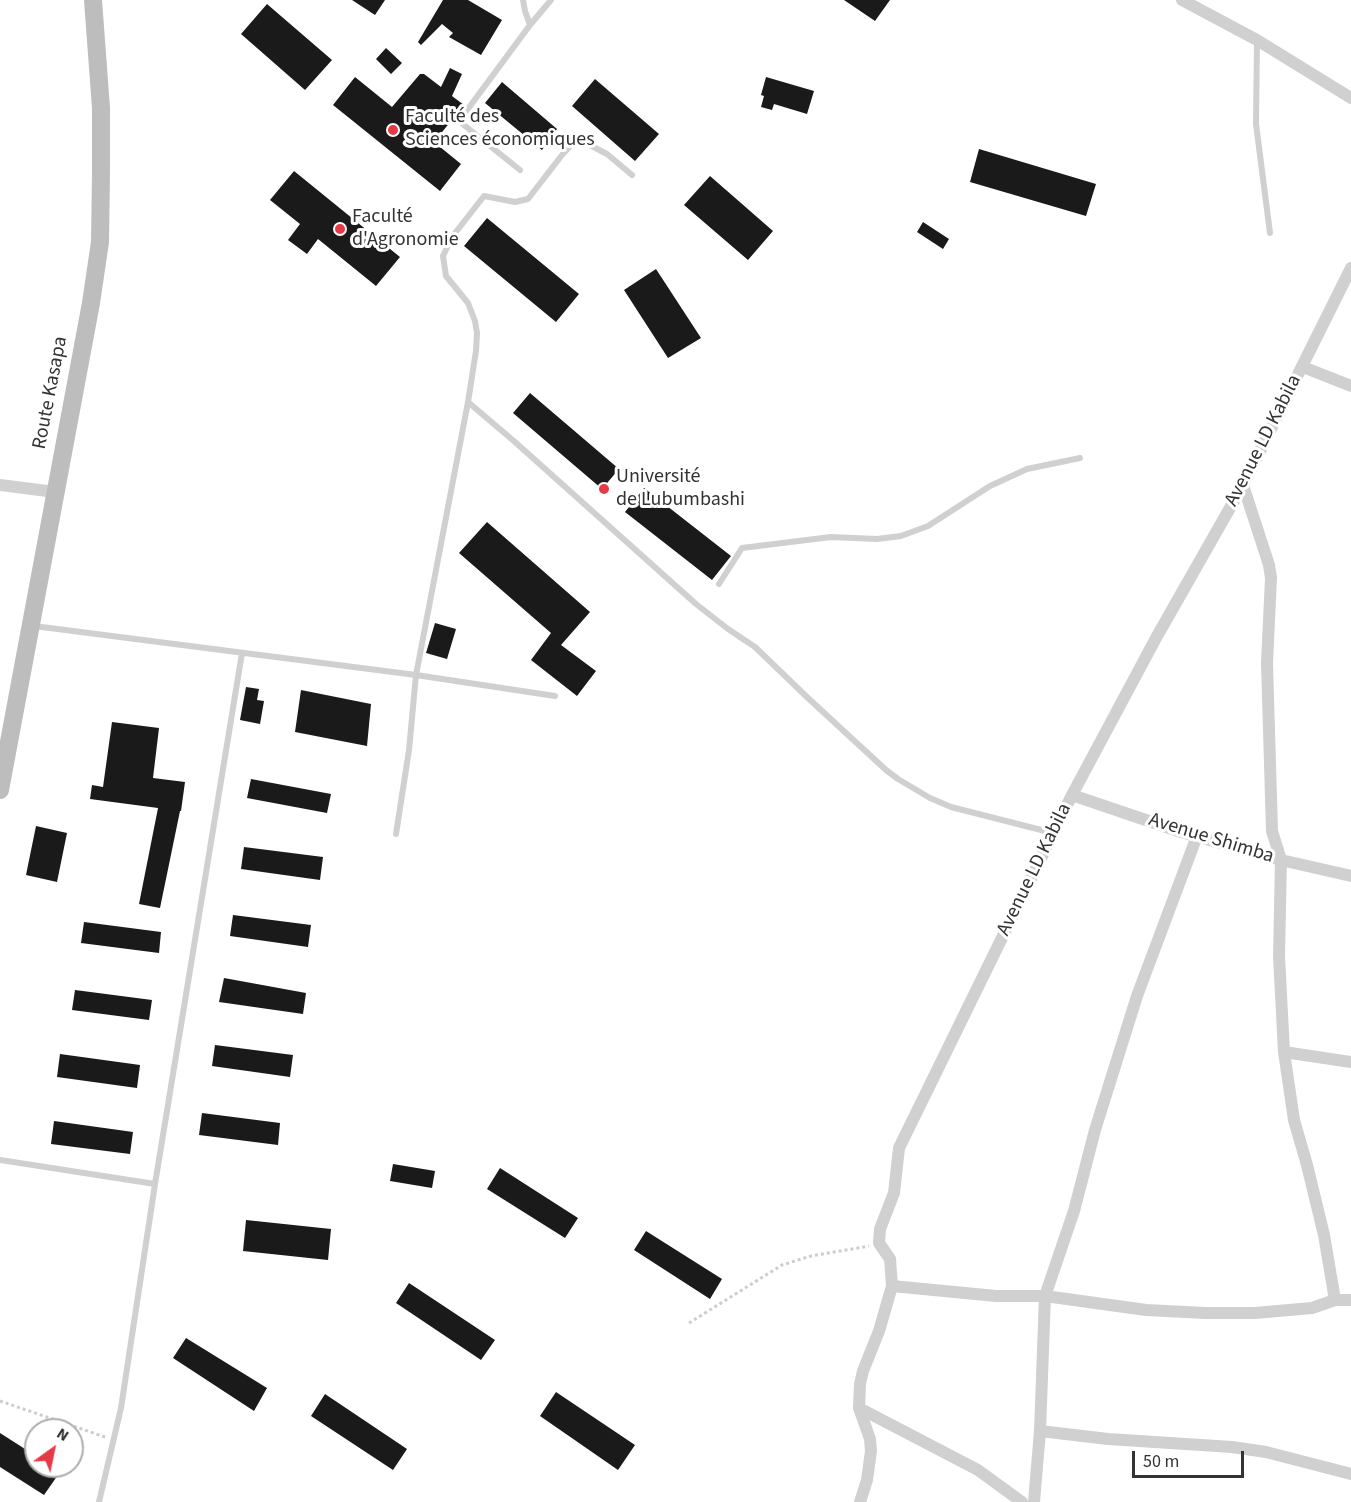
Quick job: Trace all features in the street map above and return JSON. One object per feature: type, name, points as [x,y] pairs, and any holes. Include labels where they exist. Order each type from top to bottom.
[{"type":"main road","name":"Route Kasapa","points":[[0,790],[92,303],[100,242],[101,108],[93,0]]},
{"type":"street","points":[[1182,0],[1257,40],[1351,98]]},
{"type":"street","name":"Avenue LD Kabila","points":[[879,1244],[880,1229],[894,1193],[898,1148],[1072,795],[1156,638],[1243,485],[1351,268]]},
{"type":"street","points":[[1303,367],[1351,386]]},
{"type":"street","points":[[0,485],[55,492]]},
{"type":"street","points":[[1243,485],[1270,572],[1267,663],[1272,831],[1281,860],[1280,957],[1284,1052],[1294,1120],[1324,1235],[1335,1300]]},
{"type":"street","name":"Avenue Shimba","points":[[1072,795],[1197,836],[1281,860],[1350,872]]},
{"type":"street","points":[[1034,1502],[1040,1431],[1045,1296],[1074,1211],[1095,1130],[1137,996],[1197,836]]},
{"type":"street","points":[[1284,1052],[1351,1062]]},
{"type":"street","points":[[860,1502],[867,1480],[871,1451],[870,1439],[858,1408],[860,1384],[892,1286],[890,1259],[879,1244]]},
{"type":"street","points":[[892,1286],[996,1296],[1045,1296],[1154,1311],[1205,1313],[1255,1313],[1312,1308],[1335,1300],[1351,1300]]},
{"type":"street","points":[[858,1408],[978,1470],[1022,1502]]},
{"type":"street","points":[[1040,1431],[1108,1439],[1232,1447],[1266,1452],[1351,1474]]},
{"type":"lane","points":[[523,0],[530,25]]},
{"type":"lane","points":[[520,170],[459,121],[551,0]]},
{"type":"lane","points":[[1257,40],[1256,124],[1270,232]]},
{"type":"lane","points":[[396,834],[409,750],[416,675],[474,369],[477,333],[468,303],[446,276],[443,256],[452,237],[484,196],[516,202],[528,199],[573,143],[585,142],[607,154],[632,175]]},
{"type":"lane","points":[[468,402],[524,449],[696,604],[755,648],[898,779],[930,798],[951,807],[1053,833]]},
{"type":"lane","points":[[719,584],[742,548],[831,537],[877,539],[901,536],[928,526],[990,486],[1027,469],[1080,458]]},
{"type":"lane","points":[[30,625],[416,675],[555,696]]},
{"type":"lane","points":[[99,1502],[121,1408],[155,1184],[242,653]]},
{"type":"lane","points":[[0,1160],[155,1184]]},
{"type":"path","points":[[689,1323],[782,1264],[811,1256],[879,1244]]},
{"type":"path","points":[[0,1401],[113,1440]]},
{"type":"building","points":[[352,0],[385,0],[375,15]]},
{"type":"building","points":[[443,0],[468,0],[502,20],[481,55],[449,37],[453,33],[442,24],[421,45],[418,42]]},
{"type":"building","points":[[844,0],[890,0],[875,21]]},
{"type":"building","points":[[267,4],[332,60],[305,90],[241,34]]},
{"type":"building","points":[[386,48],[402,63],[391,74],[376,59]]},
{"type":"building","name":"Faculté des Sciences économiques","points":[[450,68],[462,74],[452,96],[464,105],[434,142],[461,164],[440,191],[333,105],[355,77],[392,107],[420,74],[424,74],[441,87]]},
{"type":"building","points":[[766,77],[814,91],[807,114],[774,104],[772,110],[761,107],[764,96],[761,95]]},
{"type":"building","points":[[595,79],[659,134],[635,161],[572,106]]},
{"type":"building","points":[[502,82],[557,129],[542,150],[485,103]]},
{"type":"building","points":[[979,149],[1096,184],[1086,216],[970,182]]},
{"type":"building","points":[[294,171],[400,257],[376,286],[318,239],[307,254],[288,240],[300,224],[270,200]]},
{"type":"building","points":[[710,176],[773,231],[748,260],[684,205]]},
{"type":"building","points":[[487,218],[579,294],[556,322],[464,246]]},
{"type":"building","points":[[923,222],[949,239],[943,249],[917,232]]},
{"type":"building","points":[[656,269],[701,338],[668,358],[624,290]]},
{"type":"building","points":[[530,393],[619,469],[602,489],[513,413]]},
{"type":"building","points":[[644,488],[731,556],[712,580],[625,512]]},
{"type":"building","points":[[487,522],[590,612],[561,645],[596,671],[577,696],[531,660],[551,633],[459,553]]},
{"type":"building","points":[[435,623],[456,629],[447,659],[426,653]]},
{"type":"building","points":[[246,687],[259,689],[257,700],[264,701],[260,724],[240,720]]},
{"type":"building","points":[[301,690],[371,704],[367,746],[295,732]]},
{"type":"building","points":[[112,722],[159,728],[153,778],[185,782],[160,908],[139,904],[158,808],[90,799],[92,785],[103,787]]},
{"type":"building","points":[[251,779],[331,794],[327,813],[247,798]]},
{"type":"building","points":[[36,826],[67,833],[57,882],[26,875]]},
{"type":"building","points":[[244,847],[323,857],[320,880],[241,869]]},
{"type":"building","points":[[233,915],[311,925],[308,947],[230,936]]},
{"type":"building","points":[[84,922],[161,932],[159,953],[81,943]]},
{"type":"building","points":[[224,978],[306,993],[303,1014],[219,1002]]},
{"type":"building","points":[[75,990],[152,1000],[149,1020],[72,1010]]},
{"type":"building","points":[[215,1045],[293,1055],[290,1077],[212,1066]]},
{"type":"building","points":[[60,1054],[140,1065],[137,1088],[57,1077]]},
{"type":"building","points":[[202,1113],[280,1123],[278,1145],[199,1135]]},
{"type":"building","points":[[54,1121],[133,1132],[130,1154],[51,1144]]},
{"type":"building","points":[[393,1164],[435,1171],[432,1188],[390,1181]]},
{"type":"building","points":[[500,1168],[578,1218],[565,1238],[487,1189]]},
{"type":"building","points":[[246,1220],[331,1229],[328,1260],[243,1251]]},
{"type":"building","points":[[646,1231],[722,1279],[710,1299],[634,1250]]},
{"type":"building","points":[[409,1283],[495,1340],[481,1360],[396,1303]]},
{"type":"building","points":[[186,1338],[267,1388],[254,1411],[173,1358]]},
{"type":"building","points":[[556,1392],[635,1445],[618,1470],[540,1416]]},
{"type":"building","points":[[325,1394],[407,1449],[393,1470],[311,1416]]},
{"type":"building","points":[[0,1433],[24,1448],[24,1478],[56,1478],[44,1495],[0,1467]]},
{"type":"place","name":"Faculté des Sciences économiques","points":[[393,130]]},
{"type":"place","name":"Faculté d'Agronomie","points":[[340,229]]},
{"type":"place","name":"Université de Lubumbashi","points":[[604,489]]}]
